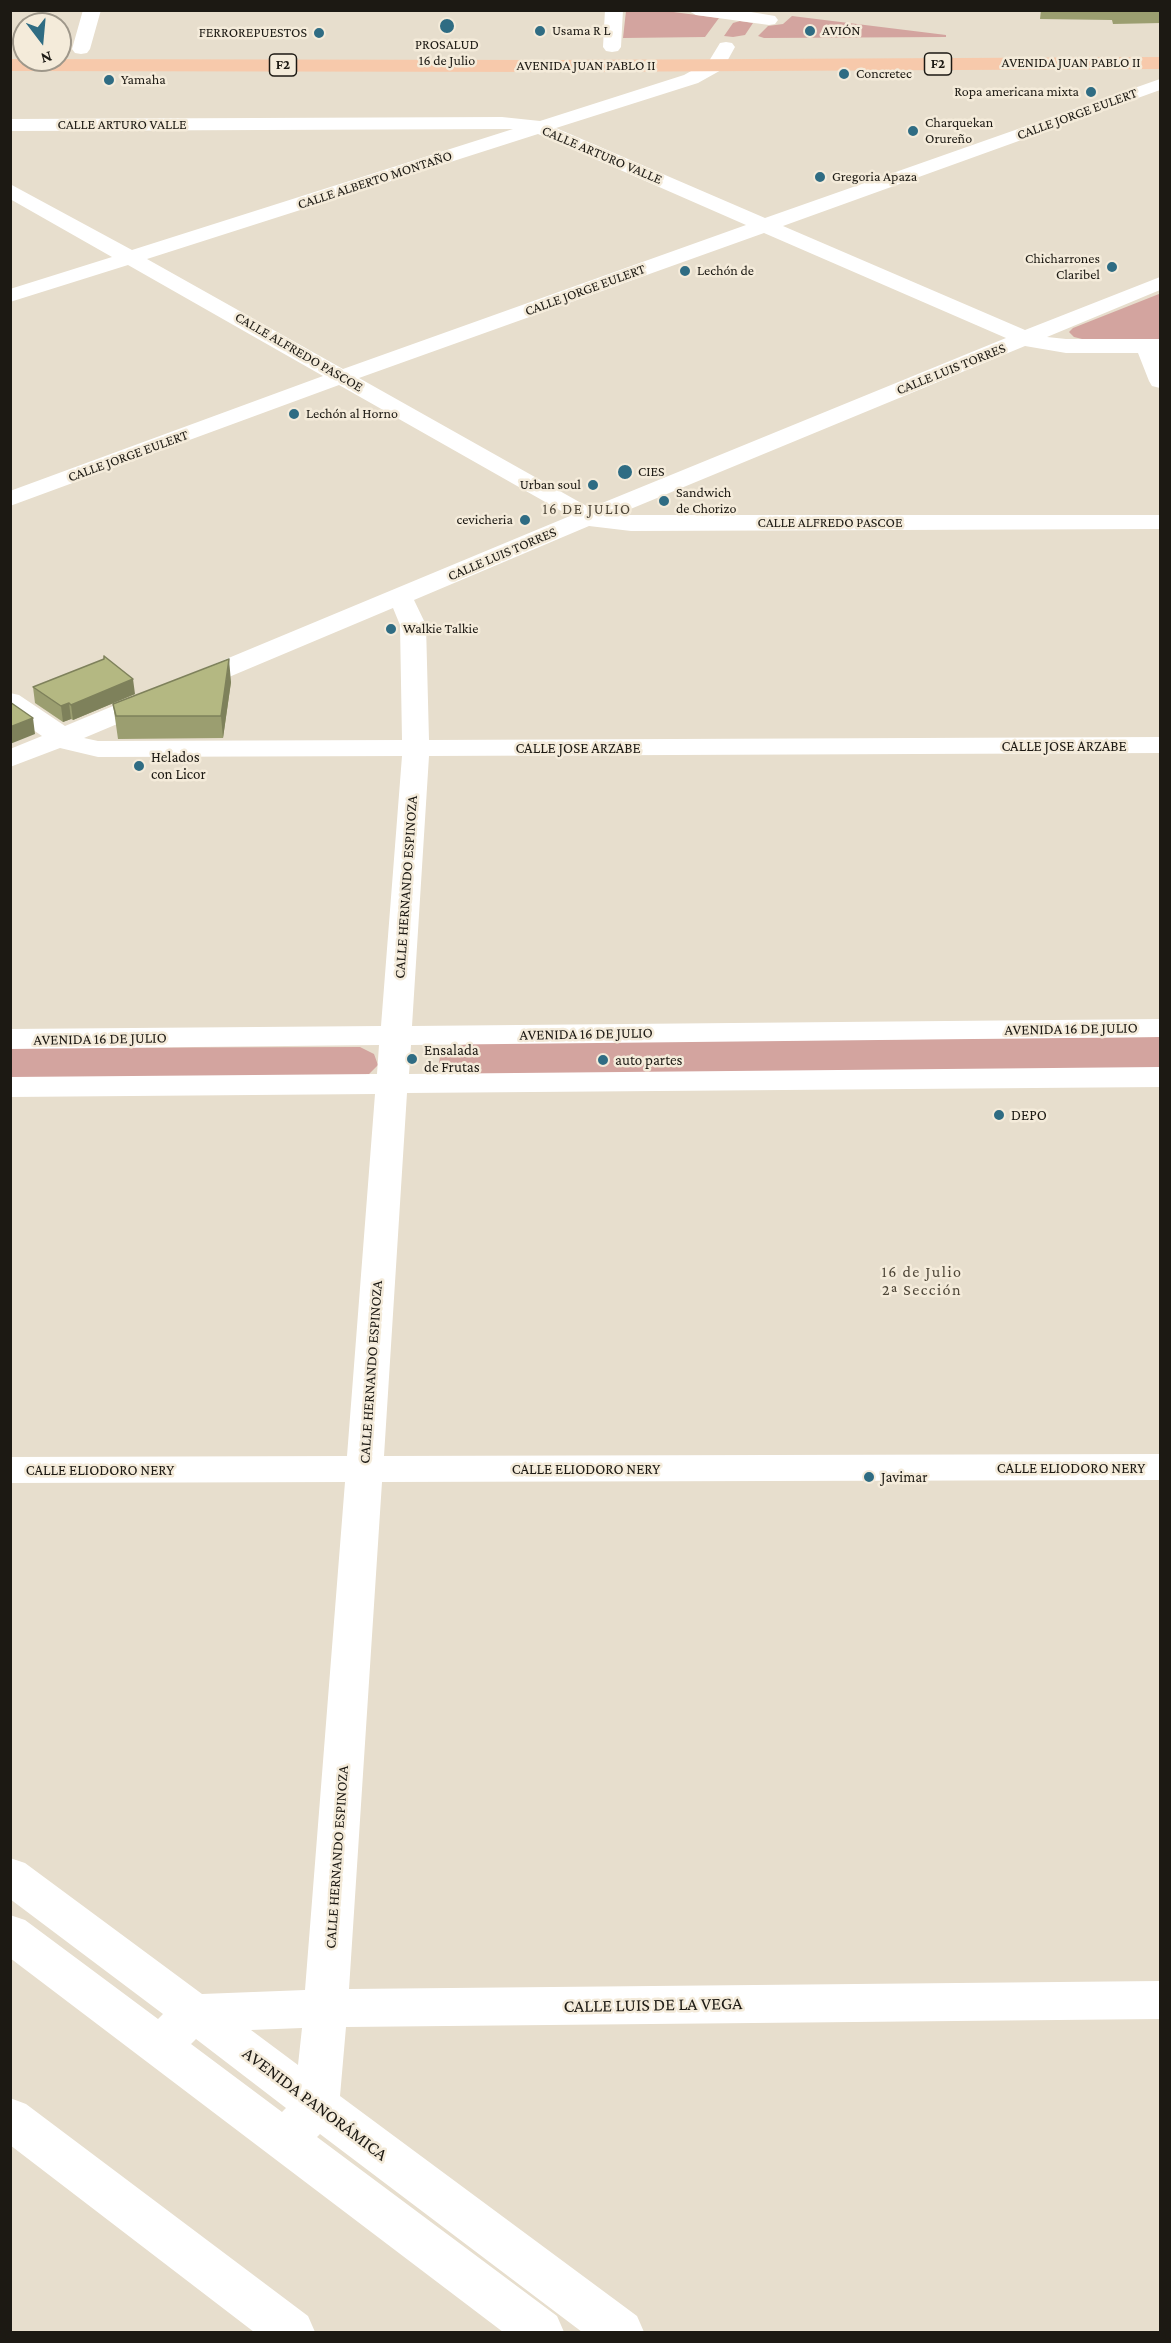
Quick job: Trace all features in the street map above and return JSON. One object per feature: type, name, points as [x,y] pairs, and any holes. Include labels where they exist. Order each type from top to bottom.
[{"type":"highway","points":[[705,47],[735,45]]},
{"type":"highway","name":"AVENIDA JUAN PABLO II","points":[[891,46],[1161,46]]},
{"type":"highway","name":"AVENIDA JUAN PABLO II","points":[[588,47],[618,47]]},
{"type":"highway","name":"F2","points":[[72,49],[374,48]]},
{"type":"highway","name":"AVENIDA JUAN PABLO II","points":[[10,65],[1161,63]]},
{"type":"street","points":[[81,49],[92,10]]},
{"type":"street","points":[[614,10],[618,47]]},
{"type":"street","points":[[696,10],[737,16],[762,27]]},
{"type":"street","points":[[716,65],[735,45],[716,39],[717,34],[737,16]]},
{"type":"street","name":"CALLE ALBERTO MONTAÑO","points":[[10,296],[691,79],[716,65]]},
{"type":"street","name":"CALLE JORGE EULERT","points":[[10,499],[342,377],[1161,84]]},
{"type":"street","points":[[1124,98],[1151,107]]},
{"type":"street","name":"CALLE ARTURO VALLE","points":[[10,125],[502,123],[541,127],[1026,339],[1066,346],[1154,347]]},
{"type":"street","name":"CALLE ALFREDO PASCOE","points":[[10,190],[132,257],[587,518],[631,524],[1161,522]]},
{"type":"street","name":"CALLE LUIS TORRES","points":[[10,759],[587,518],[1161,283]]},
{"type":"street","points":[[1154,347],[1161,381]]},
{"type":"street","name":"CALLE HERNANDO ESPINOZA","points":[[317,2106],[416,749],[413,625],[404,604],[395,598]]},
{"type":"street","name":"CALLE JOSE ARZABE","points":[[10,701],[61,738],[82,747],[98,749],[1161,745]]},
{"type":"street","name":"AVENIDA 16 DE JULIO","points":[[10,1039],[1161,1028]]},
{"type":"street","points":[[10,1087],[1161,1077]]},
{"type":"street","name":"CALLE ELIODORO NERY","points":[[10,1470],[1161,1467]]},
{"type":"street","name":"AVENIDA PANORÁMICA","points":[[10,1875],[620,2332]]},
{"type":"street","points":[[10,1933],[540,2332]]},
{"type":"street","name":"CALLE LUIS DE LA VEGA","points":[[194,2013],[326,2007],[1161,2000]]},
{"type":"street","points":[[160,2046],[194,2013]]},
{"type":"street","points":[[285,2140],[317,2106]]},
{"type":"street","points":[[10,2118],[291,2332]]},
{"type":"shaded area","points":[[626,11],[666,11],[719,18],[705,37],[623,38]]},
{"type":"shaded area","points":[[792,16],[946,35],[946,37],[764,38],[758,36],[768,26],[783,24]]},
{"type":"shaded area","points":[[740,21],[753,23],[745,35],[724,36],[733,23]]},
{"type":"shaded area","points":[[1159,294],[1160,339],[1082,339],[1074,337],[1069,332],[1073,328]]},
{"type":"shaded area","points":[[1160,1037],[1160,1069],[461,1075],[446,1070],[439,1063],[440,1055],[445,1050],[470,1043]]},
{"type":"shaded area","points":[[360,1047],[374,1054],[378,1065],[369,1074],[355,1078],[11,1081],[10,1048]]},
{"type":"building","points":[[104,656],[133,679],[71,705],[69,703],[61,706],[33,687],[104,659]]},
{"type":"building","points":[[229,659],[221,716],[116,716],[113,704]]},
{"type":"building","points":[[10,702],[33,718],[10,727]]},
{"type":"place","name":"PROSALUD 16 de Julio","points":[[447,26]]},
{"type":"place","name":"Usama R L","points":[[540,31]]},
{"type":"place","name":"AVIÓN","points":[[810,31]]},
{"type":"place","name":"FERROREPUESTOS","points":[[319,33]]},
{"type":"place","name":"Concretec","points":[[844,74]]},
{"type":"place","name":"Yamaha","points":[[109,80]]},
{"type":"place","name":"Ropa americana mixta","points":[[1091,92]]},
{"type":"place","name":"Charquekan Orureño","points":[[913,131]]},
{"type":"place","name":"Gregoria Apaza","points":[[820,177]]},
{"type":"place","name":"Chicharrones Claribel","points":[[1112,267]]},
{"type":"place","name":"Lechón de","points":[[685,271]]},
{"type":"place","name":"Lechón al Horno","points":[[294,414]]},
{"type":"place","name":"CIES","points":[[625,472]]},
{"type":"place","name":"Urban soul","points":[[593,485]]},
{"type":"place","name":"Sandwich de Chorizo","points":[[664,501]]},
{"type":"place","name":"cevicheria","points":[[525,520]]},
{"type":"place","name":"Walkie Talkie","points":[[391,629]]},
{"type":"place","name":"Helados con Licor","points":[[139,766]]},
{"type":"place","name":"Ensalada de Frutas","points":[[412,1059]]},
{"type":"place","name":"auto partes","points":[[603,1060]]},
{"type":"place","name":"DEPO","points":[[999,1115]]},
{"type":"place","name":"Javimar","points":[[869,1477]]},
{"type":"district","name":"16 DE JULIO","points":[[587,509]]},
{"type":"district","name":"16 de Julio 2ª Sección","points":[[922,1281]]}]
